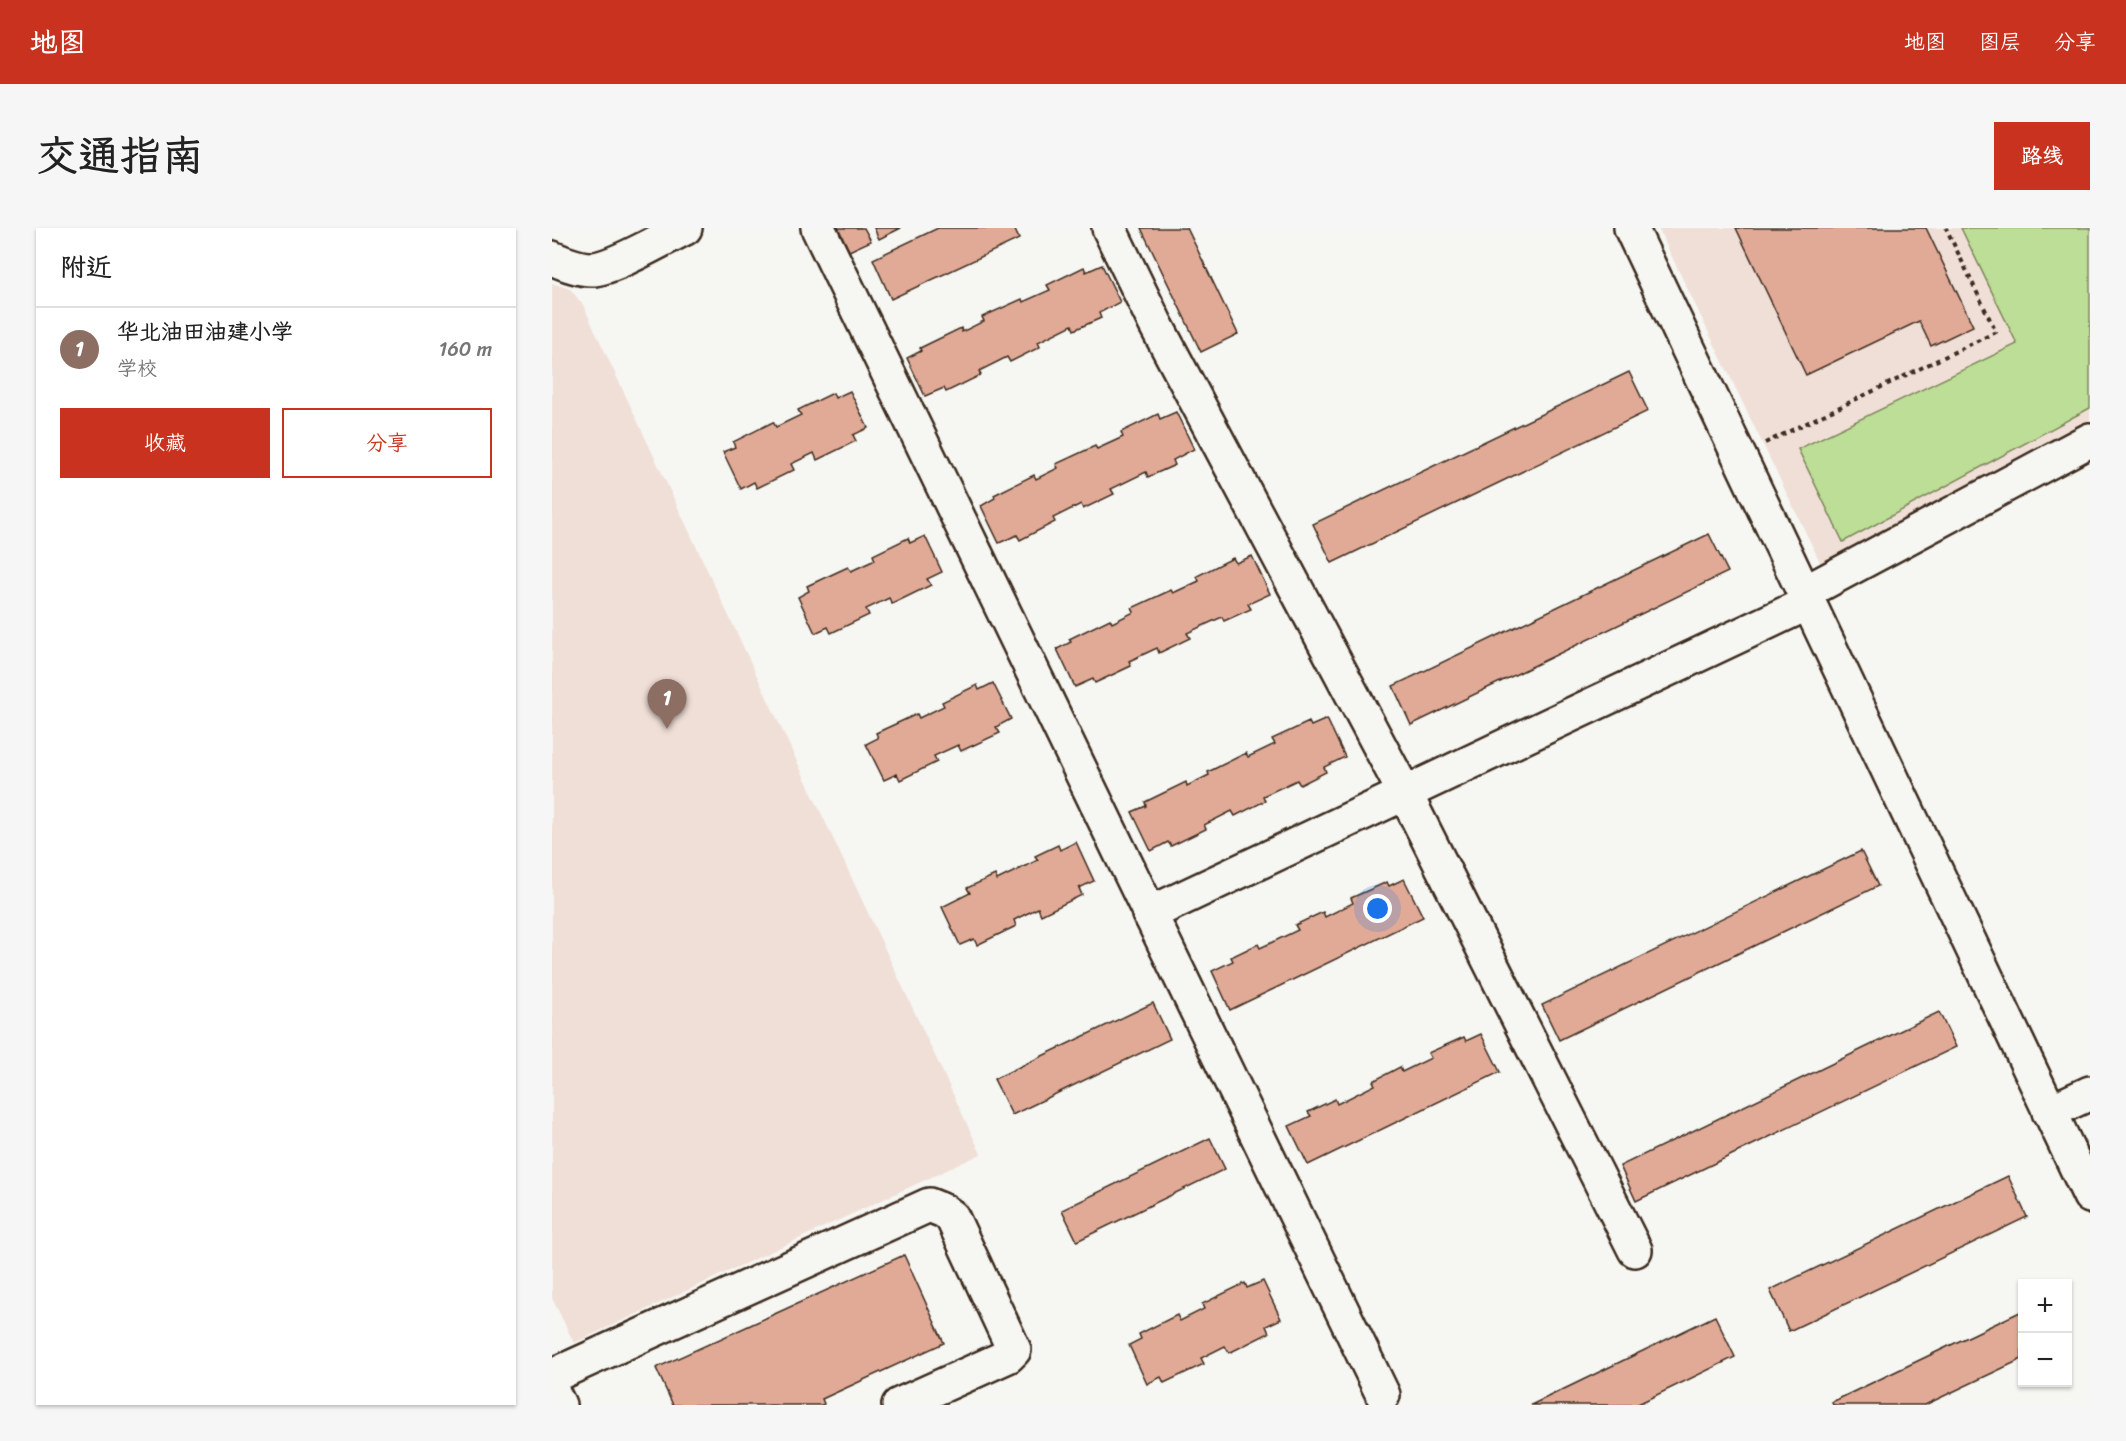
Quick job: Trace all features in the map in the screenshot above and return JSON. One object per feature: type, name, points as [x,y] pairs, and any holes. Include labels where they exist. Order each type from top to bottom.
[{"type":"street","points":[[552,258],[568,265],[594,269],[618,261],[686,228]]},
{"type":"street","points":[[818,228],[1383,1395]]},
{"type":"street","points":[[1109,228],[1155,323],[1405,794],[1635,1250]]},
{"type":"street","points":[[1631,228],[2090,1196]]},
{"type":"street","points":[[1149,914],[1405,794],[1806,598],[2090,440]]},
{"type":"street","points":[[2049,1112],[2090,1093]]},
{"type":"street","points":[[552,1376],[929,1205],[952,1217],[1014,1350],[1008,1356],[899,1405]]},
{"type":"street","points":[[552,1391],[559,1405]]},
{"type":"path","points":[[1739,455],[1996,332],[1946,228]]},
{"type":"shaded area","points":[[1658,228],[2090,228],[2090,423],[1821,564]]},
{"type":"shaded area","points":[[552,283],[570,289],[583,305],[981,1154],[574,1343],[552,1298]]},
{"type":"green space","points":[[1961,228],[2090,228],[2090,408],[1843,542],[1798,449],[2017,344]]},
{"type":"building","points":[[836,228],[864,228],[871,241],[847,252]]},
{"type":"building","points":[[874,228],[901,228],[879,239]]},
{"type":"building","points":[[938,228],[1014,228],[1019,239],[891,299],[873,259]]},
{"type":"building","points":[[1141,228],[1187,228],[1238,334],[1201,352]]},
{"type":"building","points":[[1736,228],[1926,228],[1973,326],[1931,346],[1919,321],[1806,375]]},
{"type":"building","points":[[1102,265],[1120,302],[1099,313],[1101,318],[1074,330],[1072,325],[1038,342],[1040,347],[1010,362],[1007,357],[979,371],[981,375],[946,392],[944,388],[925,396],[907,358],[921,351],[920,348],[961,328],[962,332],[984,321],[982,317],[1022,299],[1023,302],[1050,290],[1047,285],[1084,267],[1086,272]]},
{"type":"building","points":[[1629,372],[1648,411],[1332,563],[1313,524]]},
{"type":"building","points":[[850,391],[868,428],[853,435],[856,441],[817,460],[814,453],[791,464],[794,470],[757,488],[754,482],[741,489],[723,452],[735,447],[733,442],[773,422],[776,427],[801,415],[798,410],[833,393],[835,398]]},
{"type":"building","points":[[1176,412],[1194,449],[1173,460],[1175,465],[1148,477],[1146,472],[1111,489],[1114,494],[1083,509],[1081,504],[1053,518],[1055,522],[1020,540],[1017,535],[999,543],[981,506],[995,498],[994,495],[1034,475],[1036,479],[1058,468],[1056,464],[1095,446],[1097,449],[1123,437],[1121,432],[1158,414],[1160,419]]},
{"type":"building","points":[[1709,534],[1728,572],[1411,725],[1393,686]]},
{"type":"building","points":[[925,536],[942,572],[927,579],[931,585],[892,604],[889,598],[866,609],[869,615],[831,633],[828,627],[815,633],[798,597],[809,591],[807,586],[848,567],[851,571],[875,560],[873,555],[908,538],[910,543]]},
{"type":"building","points":[[1252,556],[1270,594],[1248,604],[1251,609],[1224,621],[1222,617],[1187,633],[1190,638],[1159,653],[1157,648],[1129,661],[1131,666],[1095,683],[1093,679],[1075,687],[1057,649],[1071,642],[1069,639],[1110,619],[1112,623],[1134,612],[1132,608],[1171,590],[1173,593],[1199,581],[1197,576],[1233,558],[1236,563]]},
{"type":"building","points":[[993,683],[1011,719],[996,727],[1000,733],[961,751],[958,745],[934,756],[937,762],[900,780],[897,774],[884,780],[866,744],[878,738],[876,733],[917,714],[919,718],[944,706],[942,702],[977,685],[979,690]]},
{"type":"building","points":[[1327,719],[1345,757],[1324,767],[1326,772],[1300,785],[1297,780],[1263,796],[1265,801],[1235,816],[1232,811],[1204,825],[1206,829],[1171,846],[1168,842],[1151,851],[1132,812],[1146,806],[1145,802],[1186,782],[1187,786],[1209,775],[1208,772],[1246,753],[1248,757],[1275,744],[1272,739],[1309,722],[1311,726]]},
{"type":"building","points":[[1076,842],[1094,881],[1079,888],[1082,895],[1041,915],[1038,908],[1014,920],[1016,926],[977,945],[974,939],[960,945],[942,907],[970,893],[967,888],[995,875],[997,880],[1038,860],[1035,856],[1058,845],[1060,850]]},
{"type":"building","points":[[1861,851],[1878,886],[1559,1040],[1542,1005]]},
{"type":"building","points":[[1404,879],[1423,917],[1230,1010],[1212,971],[1233,961],[1231,957],[1258,944],[1260,948],[1298,930],[1295,925],[1323,912],[1325,917],[1353,903],[1351,898],[1387,882],[1389,886]]},
{"type":"building","points":[[1153,1003],[1170,1039],[1012,1115],[994,1079]]},
{"type":"building","points":[[1939,1012],[1956,1047],[1636,1201],[1620,1166]]},
{"type":"building","points":[[1481,1034],[1500,1072],[1308,1165],[1289,1126],[1311,1116],[1308,1112],[1335,1099],[1337,1104],[1375,1085],[1373,1081],[1400,1067],[1402,1072],[1431,1058],[1428,1053],[1464,1037],[1466,1041]]},
{"type":"building","points":[[1210,1138],[1225,1169],[1077,1241],[1062,1210]]},
{"type":"building","points":[[2008,1176],[2027,1217],[1789,1331],[1770,1290]]},
{"type":"building","points":[[904,1255],[944,1343],[822,1399],[824,1404],[822,1405],[673,1405],[656,1368]]},
{"type":"building","points":[[1263,1281],[1281,1319],[1266,1326],[1269,1333],[1229,1353],[1225,1346],[1201,1358],[1204,1364],[1164,1383],[1161,1377],[1147,1384],[1129,1345],[1141,1339],[1139,1334],[1177,1315],[1180,1321],[1204,1309],[1202,1304],[1245,1283],[1247,1288]]},
{"type":"building","points":[[2018,1313],[2018,1361],[1925,1405],[1833,1405],[1832,1402]]},
{"type":"building","points":[[1715,1316],[1735,1357],[1636,1405],[1531,1405]]},
{"type":"place","name":"华北油田油建小学","points":[[667,729]]}]
